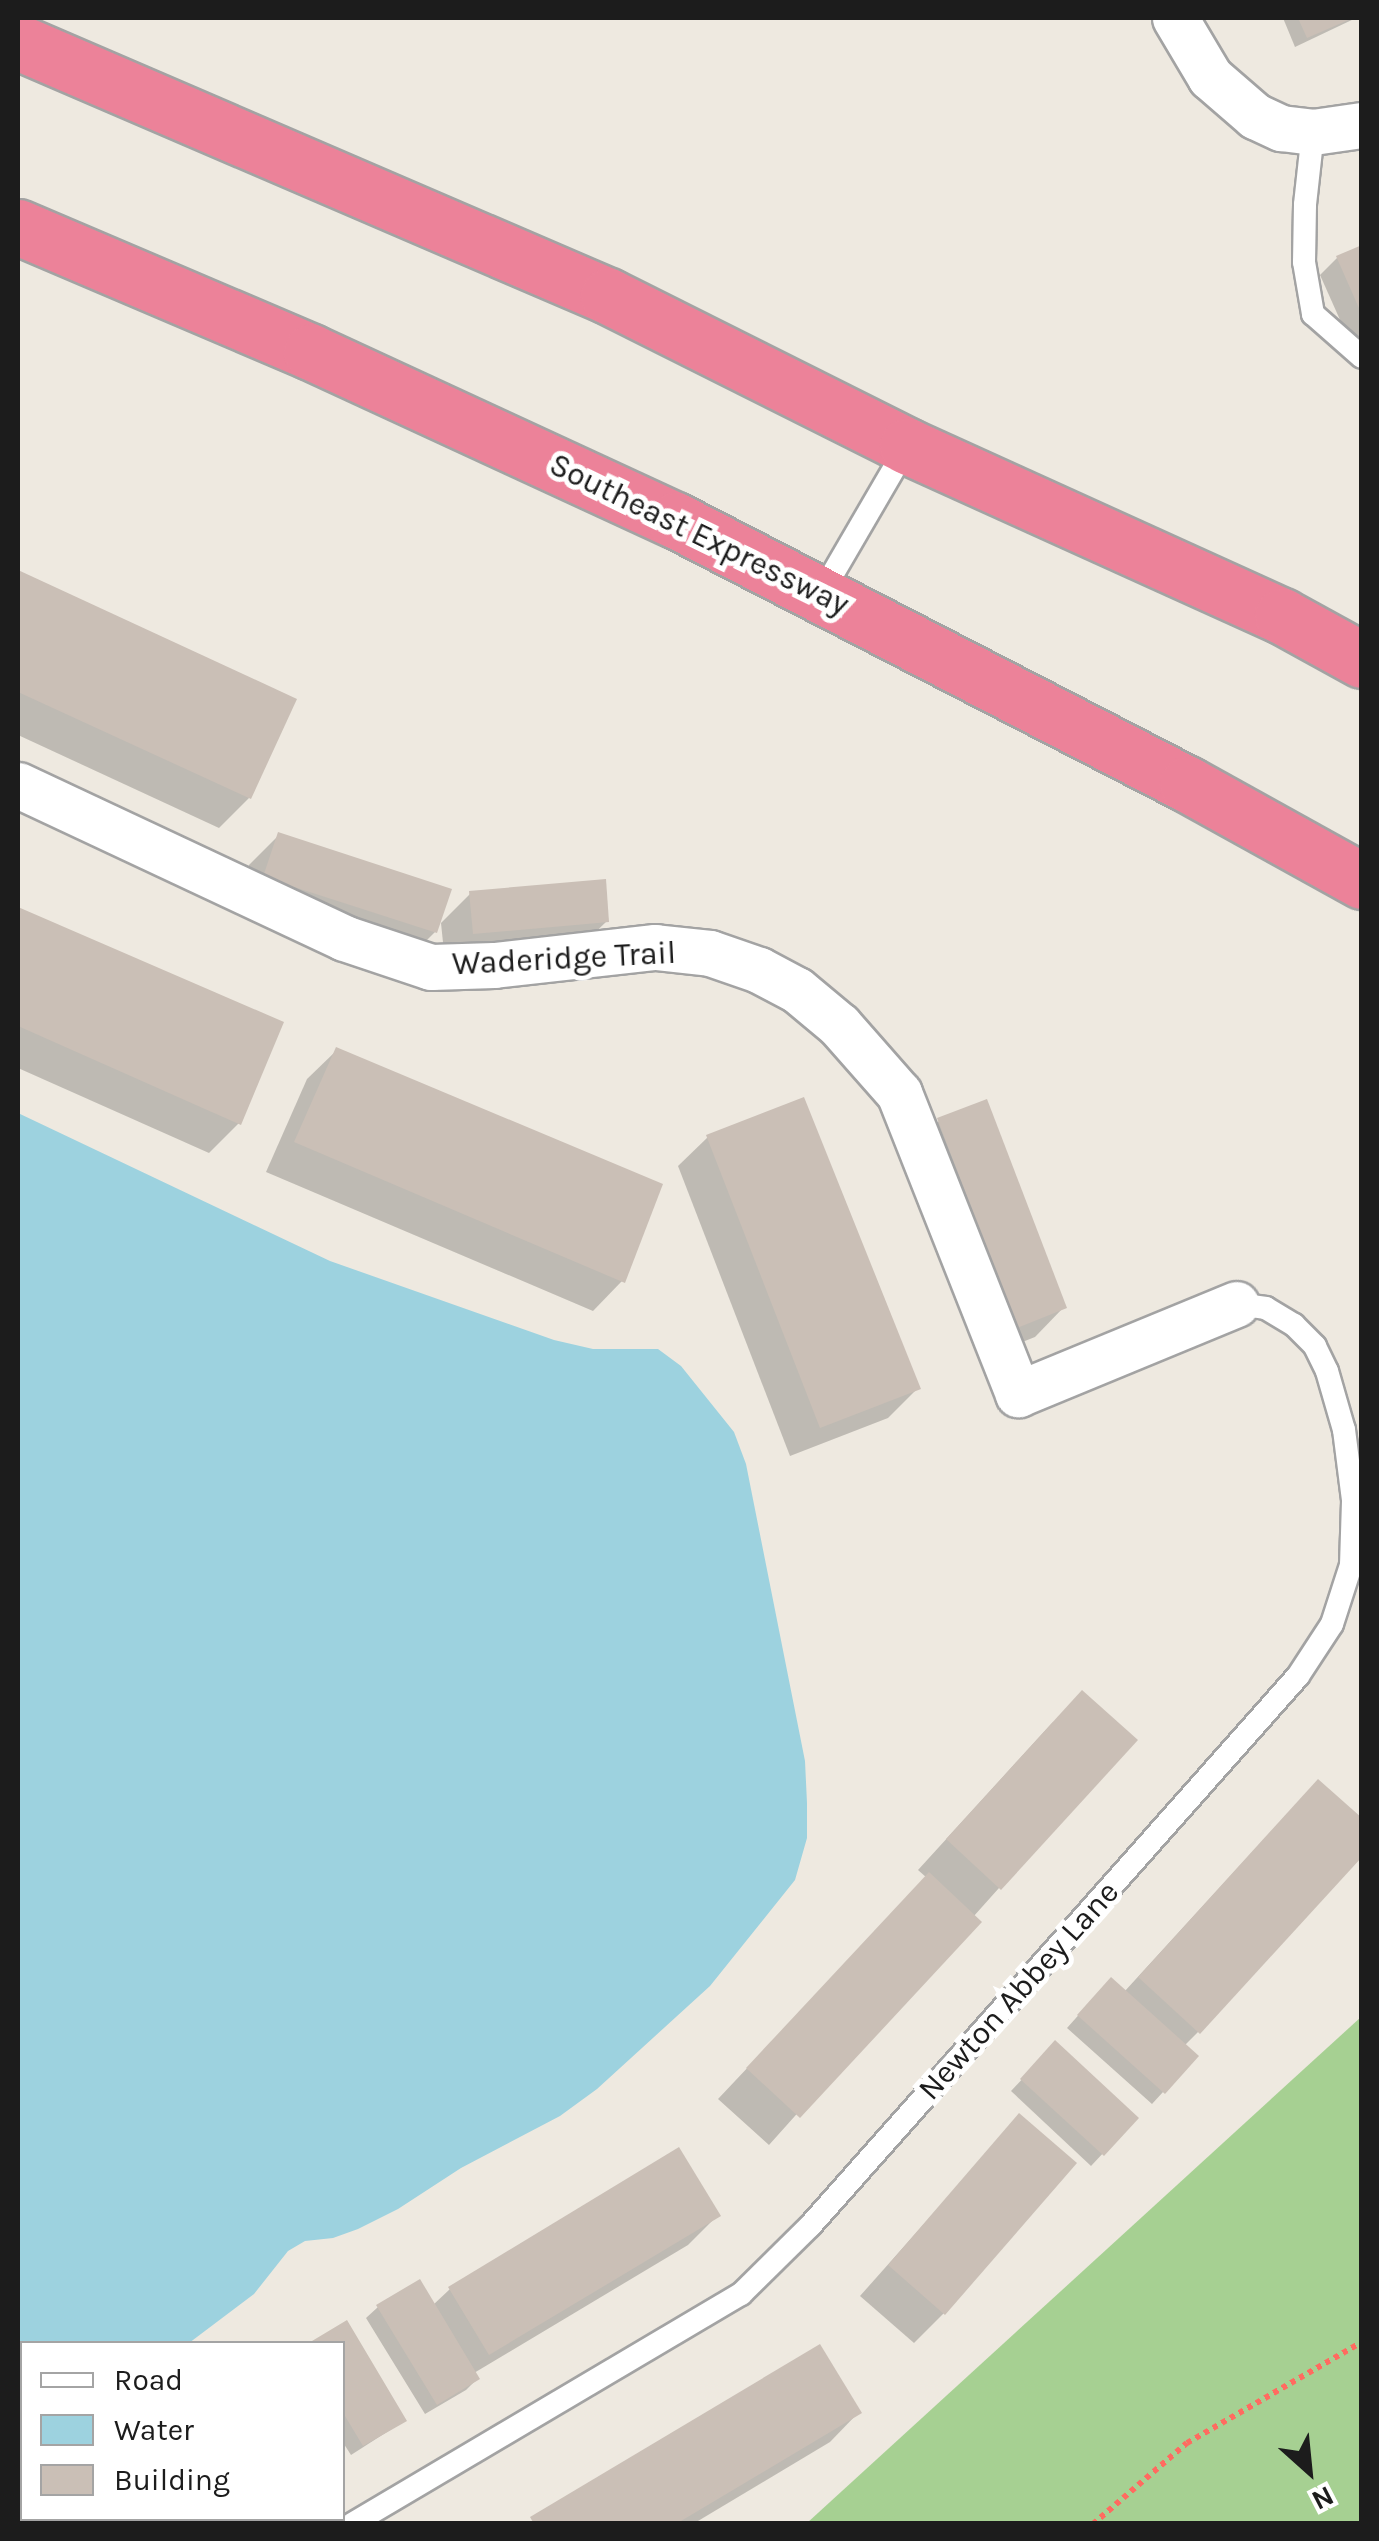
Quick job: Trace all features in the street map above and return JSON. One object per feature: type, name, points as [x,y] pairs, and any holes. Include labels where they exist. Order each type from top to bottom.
[{"type":"highway","points":[[18,42],[608,296],[907,446],[1282,616],[1362,660]]},
{"type":"highway","name":"Southeast Expressway","points":[[18,227],[311,352],[675,520],[1362,880]]},
{"type":"street","points":[[1175,18],[1210,77],[1233,100],[1281,128],[1313,132],[1362,124]]},
{"type":"street","name":"Waderidge Trail","points":[[18,785],[289,914],[431,967],[494,965],[655,947],[710,953],[759,970],[797,990],[839,1025],[899,1093],[1018,1394],[1236,1304]]},
{"type":"lane","points":[[1313,132],[1304,262],[1313,314],[1362,357]]},
{"type":"lane","points":[[821,594],[907,446]]},
{"type":"lane","name":"Newton Abbey Lane","points":[[352,2524],[741,2294],[810,2226],[1298,1676],[1332,1624],[1350,1565],[1354,1500],[1344,1430],[1327,1370],[1314,1346],[1294,1325],[1266,1308],[1236,1304]]},
{"type":"path","points":[[1094,2524],[1188,2443],[1362,2342]]},
{"type":"green space","points":[[1361,2017],[1361,2523],[807,2523]]},
{"type":"water","points":[[18,1113],[330,1261],[554,1340],[593,1349],[658,1349],[681,1366],[734,1432],[746,1464],[805,1761],[807,1838],[795,1880],[710,1986],[597,2089],[560,2116],[358,2229],[333,2238],[305,2241],[288,2251],[254,2294],[192,2341],[20,2341],[18,2456]]},
{"type":"building","points":[[1298,18],[1353,18],[1307,38]]},
{"type":"building","points":[[1362,245],[1362,315],[1336,256]]},
{"type":"building","points":[[18,570],[297,699],[251,799],[18,692]]},
{"type":"building","points":[[278,832],[452,889],[437,933],[263,877]]},
{"type":"building","points":[[606,879],[609,922],[473,934],[469,891]]},
{"type":"building","points":[[18,907],[284,1022],[241,1125],[18,1026]]},
{"type":"building","points":[[336,1047],[663,1184],[625,1283],[294,1142]]},
{"type":"building","points":[[804,1097],[921,1389],[820,1428],[706,1135]]},
{"type":"building","points":[[987,1099],[1067,1308],[1017,1328],[937,1118]]},
{"type":"building","points":[[1082,1690],[1138,1740],[1001,1890],[946,1839]]},
{"type":"building","points":[[1318,1779],[1362,1818],[1362,1857],[1200,2034],[1138,1977]]},
{"type":"building","points":[[929,1872],[982,1922],[800,2118],[746,2068]]},
{"type":"building","points":[[1111,1977],[1199,2056],[1165,2094],[1077,2015]]},
{"type":"building","points":[[1055,2040],[1139,2118],[1104,2156],[1020,2079]]},
{"type":"building","points":[[1019,2113],[1077,2163],[945,2315],[888,2265]]},
{"type":"building","points":[[679,2147],[721,2216],[489,2355],[448,2287]]},
{"type":"building","points":[[420,2279],[480,2379],[437,2405],[376,2305]]},
{"type":"building","points":[[347,2320],[407,2421],[363,2446],[345,2416],[345,2341],[312,2341]]},
{"type":"building","points":[[820,2344],[862,2413],[676,2524],[534,2524],[530,2517]]},
{"type":"building","points":[[62,2521],[216,2521],[211,2524]]}]
